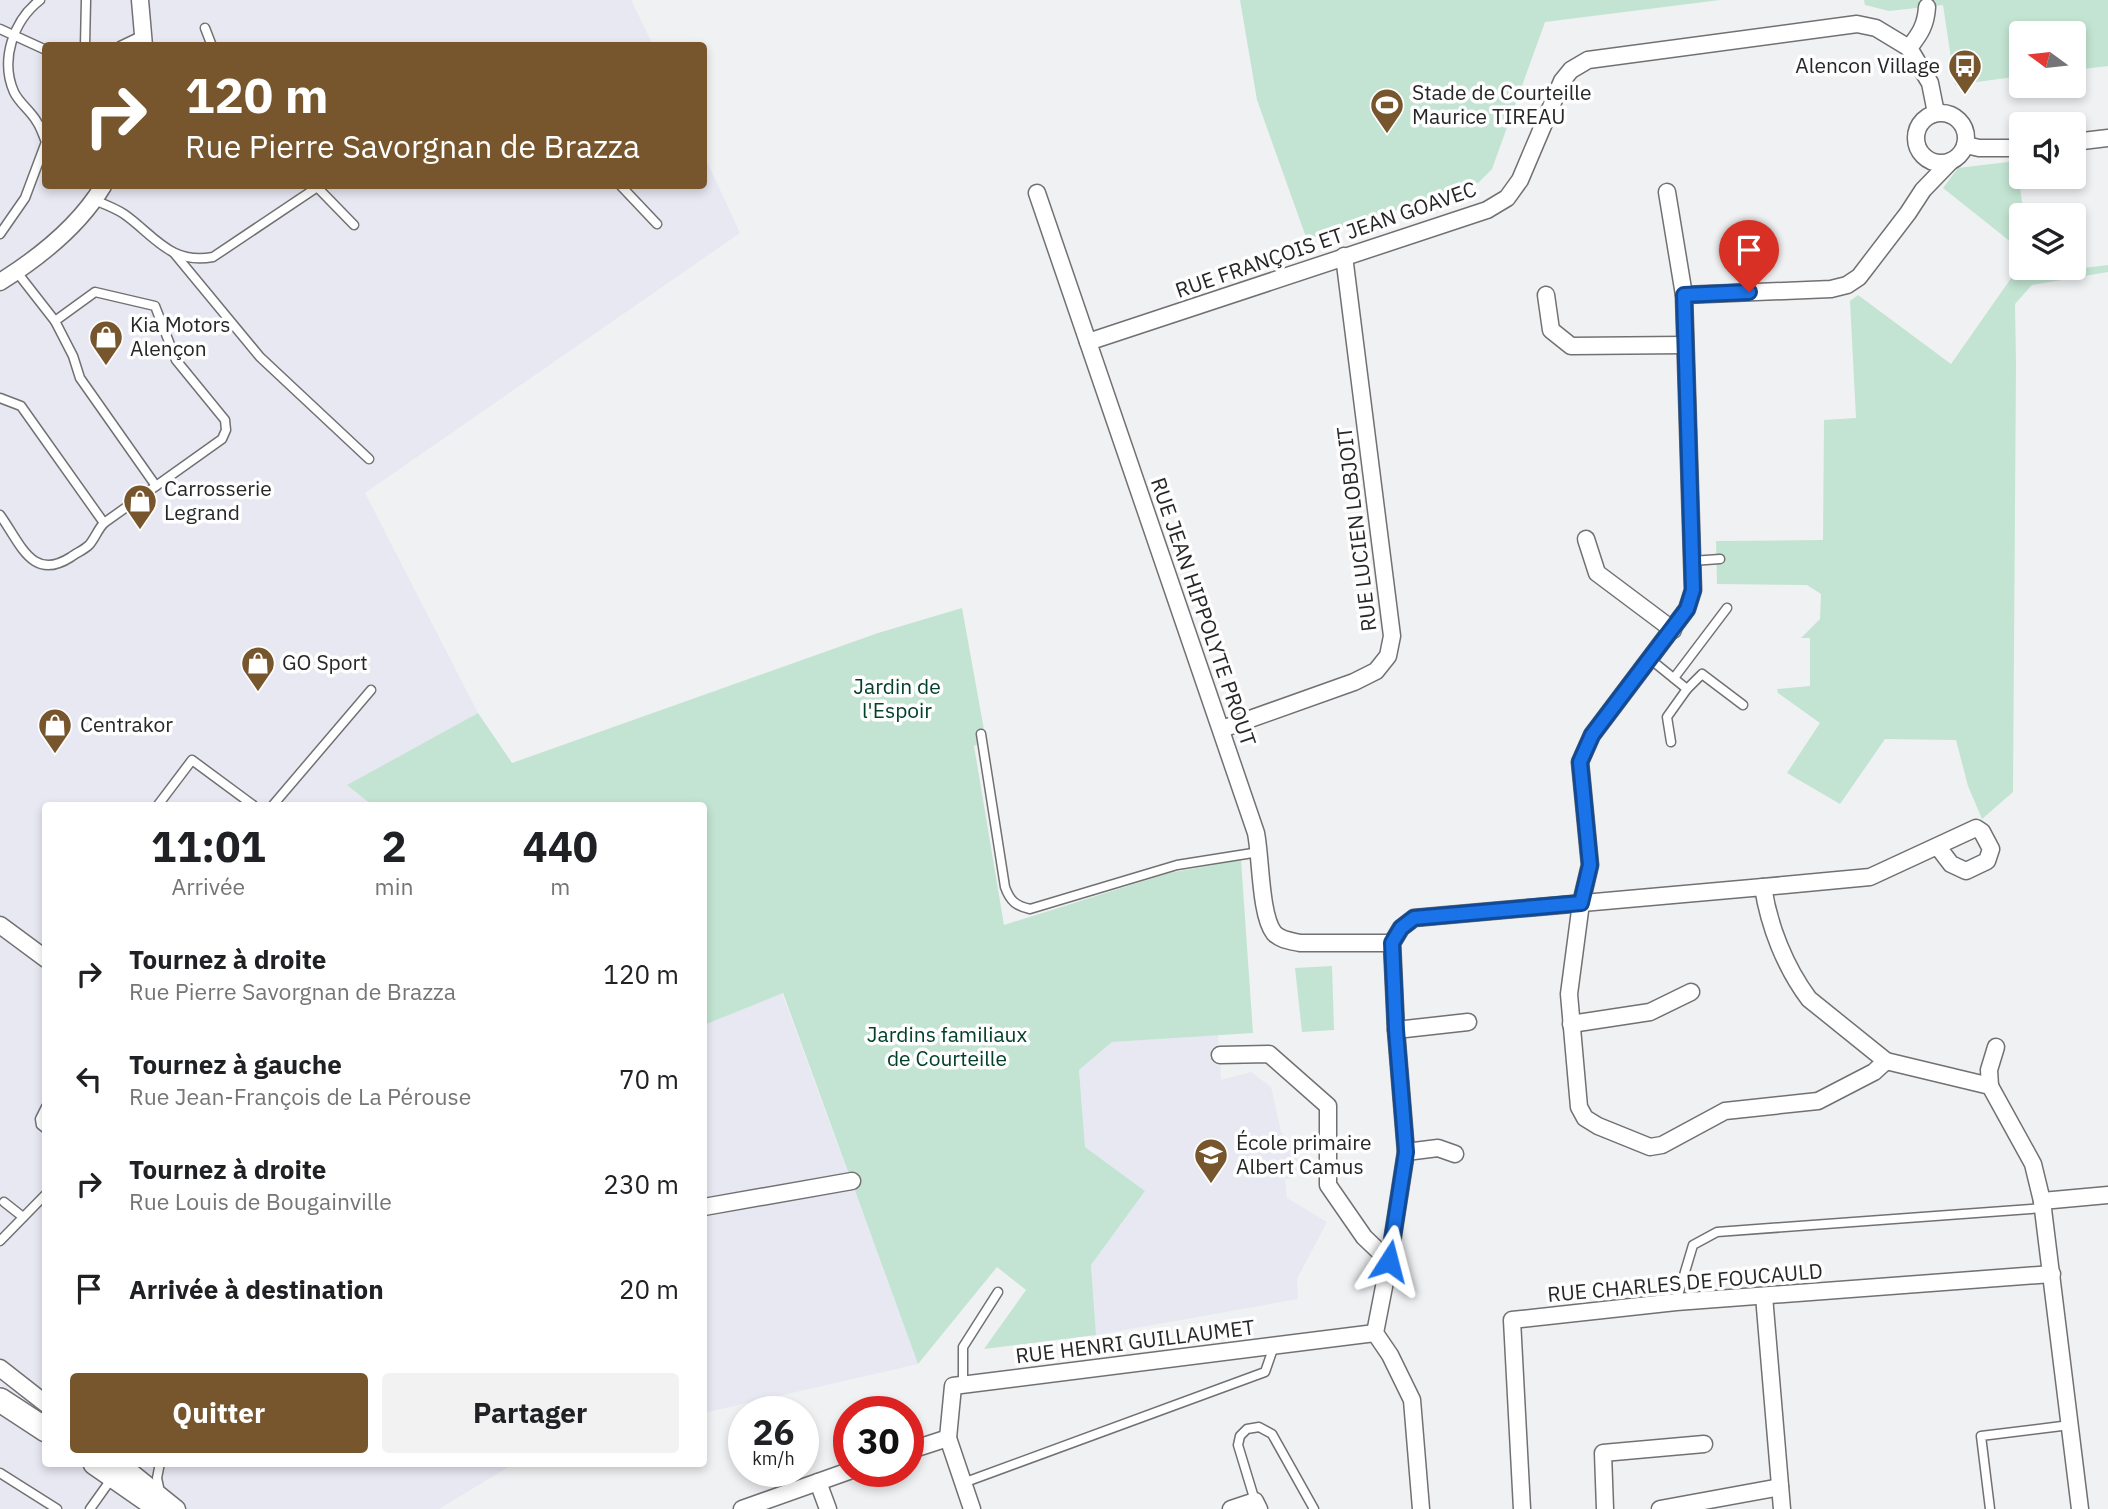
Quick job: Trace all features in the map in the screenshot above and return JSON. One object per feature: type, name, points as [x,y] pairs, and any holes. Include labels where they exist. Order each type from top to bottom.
[{"type":"main road","points":[[0,1400],[42,1427]]},
{"type":"main road","points":[[110,1467],[161,1502]]},
{"type":"street","points":[[142,1],[144,40]]},
{"type":"street","points":[[1926,3],[1927,22],[1909,48],[1930,83],[1936,113]]},
{"type":"street","name":"RUE FRANÇOIS ET JEAN GOAVEC","points":[[1088,342],[1487,210],[1507,198],[1520,180],[1562,81],[1571,70],[1588,60],[1857,24],[1876,28],[1909,48]]},
{"type":"street","points":[[1684,295],[1831,289],[1847,285],[1859,277],[1923,190],[1960,155],[1966,145],[1966,134],[1955,116],[1936,113],[1921,122],[1916,131],[1919,150],[1933,162],[1951,161]]},
{"type":"street","points":[[2086,141],[2108,138]]},
{"type":"street","points":[[1966,145],[2009,148]]},
{"type":"street","points":[[1923,190],[1924,157]]},
{"type":"street","points":[[1667,192],[1684,295],[1693,590],[1687,609],[1592,735],[1580,762],[1590,865],[1581,903],[1569,994],[1579,1107],[1585,1118],[1598,1126],[1650,1147],[1662,1145],[1725,1111],[1818,1101],[1874,1072],[1886,1062]]},
{"type":"street","points":[[5,275],[61,238],[99,193]]},
{"type":"street","name":"RUE JEAN HIPPOLYTE PROUT","points":[[1037,193],[1256,833],[1266,913],[1275,935],[1300,943],[1392,943]]},
{"type":"street","name":"RUE LUCIEN LOBJOIT","points":[[1222,729],[1354,682],[1376,671],[1388,656],[1391,636],[1345,256]]},
{"type":"street","points":[[1546,295],[1551,330],[1571,346],[1685,345]]},
{"type":"street","points":[[1586,539],[1597,573],[1673,630]]},
{"type":"street","points":[[1420,1509],[1412,1400],[1390,1355],[1375,1333],[1406,1152],[1392,943],[1401,928],[1414,918],[1870,877],[1938,847]]},
{"type":"street","points":[[1763,887],[1766,909],[1775,935],[1799,985],[1809,999],[1886,1062],[1990,1086]]},
{"type":"street","points":[[0,925],[42,954]]},
{"type":"street","points":[[1571,1024],[1650,1012],[1691,992]]},
{"type":"street","points":[[1396,1030],[1468,1022]]},
{"type":"street","points":[[1996,1047],[1989,1069],[1990,1086],[2033,1164],[2043,1204],[2080,1509]]},
{"type":"street","points":[[1220,1055],[1269,1054],[1328,1106],[1328,1185],[1364,1237],[1389,1261]]},
{"type":"street","points":[[1406,1152],[1438,1148],[1455,1154]]},
{"type":"street","points":[[707,1206],[852,1181]]},
{"type":"street","points":[[2043,1204],[2108,1195]]},
{"type":"street","name":"RUE CHARLES DE FOUCAULD","points":[[1522,1509],[1512,1320],[1676,1302],[2052,1274]]},
{"type":"street","points":[[1764,1296],[1782,1509]]},
{"type":"street","name":"RUE HENRI GUILLAUMET","points":[[963,1384],[1375,1333]]},
{"type":"street","points":[[0,1368],[42,1401]]},
{"type":"street","points":[[963,1384],[953,1386],[948,1438],[972,1509]]},
{"type":"street","points":[[924,1446],[948,1438]]},
{"type":"street","points":[[1605,1509],[1602,1453],[1704,1444]]},
{"type":"street","points":[[819,1485],[828,1509]]},
{"type":"street","points":[[742,1509],[804,1487]]},
{"type":"street","points":[[1660,1509],[1780,1487]]},
{"type":"street","points":[[161,1502],[177,1509]]},
{"type":"street","points":[[1231,1509],[1257,1505]]},
{"type":"lane","points":[[40,0],[29,9],[13,36],[6,67],[15,93],[37,121],[42,133]]},
{"type":"lane","points":[[85,42],[86,0]]},
{"type":"lane","points":[[0,29],[42,48]]},
{"type":"lane","points":[[205,29],[210,42]]},
{"type":"lane","points":[[0,234],[25,198],[42,153]]},
{"type":"lane","points":[[99,193],[160,246],[197,260],[212,257],[314,189]]},
{"type":"lane","points":[[321,189],[354,225]]},
{"type":"lane","points":[[624,189],[657,224]]},
{"type":"lane","points":[[174,253],[260,357],[369,459]]},
{"type":"lane","points":[[5,275],[55,321],[73,356],[80,378],[156,486]]},
{"type":"lane","points":[[0,516],[34,563],[47,567],[58,565],[89,545],[104,523],[222,439],[226,430],[225,420],[176,360],[155,306],[95,292],[55,321]]},
{"type":"lane","points":[[0,398],[21,406],[104,523]]},
{"type":"lane","points":[[1692,561],[1720,559]]},
{"type":"lane","points":[[1674,678],[1727,608]]},
{"type":"lane","points":[[1650,659],[1687,689]]},
{"type":"lane","points":[[1671,742],[1667,717],[1687,689],[1702,674],[1743,705]]},
{"type":"lane","points":[[276,802],[371,690]]},
{"type":"lane","points":[[981,734],[1005,887],[1009,898],[1018,906],[1030,909],[1177,865],[1260,852]]},
{"type":"lane","points":[[160,802],[192,760],[249,802]]},
{"type":"lane","points":[[0,1241],[42,1198]]},
{"type":"lane","points":[[4,1202],[23,1217]]},
{"type":"lane","points":[[1676,1302],[1693,1245],[1717,1232],[2043,1204]]},
{"type":"lane","points":[[963,1384],[963,1347],[998,1292]]},
{"type":"lane","points":[[963,1483],[1265,1372],[1274,1346]]},
{"type":"lane","points":[[1990,1509],[1981,1436],[2070,1425]]},
{"type":"lane","points":[[1257,1505],[1238,1445],[1240,1436],[1247,1429],[1259,1427],[1272,1434],[1314,1509]]},
{"type":"lane","points":[[90,1509],[110,1467]]},
{"type":"lane","points":[[159,1467],[157,1478],[161,1502]]},
{"type":"lane","points":[[0,1473],[57,1509]]},
{"type":"shaded area","points":[[0,0],[631,0],[652,42],[42,42],[42,189],[707,189],[707,162],[740,233],[365,493],[478,713],[347,785],[368,802],[42,802],[42,1467],[508,1467],[439,1509],[0,1509]]},
{"type":"shaded area","points":[[782,993],[918,1364],[778,1396],[728,1396],[728,1408],[707,1412],[707,1024]]},
{"type":"shaded area","name":"École primaire Albert Camus","points":[[1218,1035],[1221,1080],[1251,1072],[1271,1087],[1281,1132],[1297,1147],[1298,1170],[1290,1179],[1285,1179],[1287,1198],[1327,1222],[1297,1279],[1298,1299],[1096,1335],[1091,1265],[1145,1191],[1085,1147],[1079,1070],[1112,1042]]},
{"type":"green space","name":"Stade de Courteille Maurice TIREAU","points":[[1240,0],[1720,0],[1545,22],[1492,169],[1478,183],[1307,240],[1257,100]]},
{"type":"green space","points":[[1864,0],[2108,0],[2108,66],[2086,69],[2086,21],[2009,21],[2009,78],[1955,85],[1943,5],[1889,11],[1865,5]]},
{"type":"green space","points":[[2009,162],[2009,189],[2020,189],[2022,203],[2009,203],[2009,240],[1943,188],[1958,168]]},
{"type":"green space","points":[[2108,265],[2108,272],[2086,276],[2086,268]]},
{"type":"green space","points":[[2010,280],[2061,280],[2032,285],[2015,304],[2013,792],[1982,819],[1968,786],[1956,740],[1885,739],[1840,804],[1787,773],[1820,723],[1778,693],[1777,689],[1810,686],[1810,638],[1801,638],[1820,619],[1821,594],[1807,585],[1717,584],[1716,541],[1823,540],[1824,420],[1856,418],[1850,301],[1858,295],[1951,364]]},
{"type":"green space","name":"Jardins familiaux de Courteille","points":[[962,608],[986,741],[974,746],[1004,925],[1169,873],[1241,860],[1253,1033],[1112,1042],[1079,1070],[1085,1147],[1145,1191],[1091,1265],[1096,1335],[984,1349],[1026,1290],[997,1267],[918,1364],[783,993],[707,1024],[707,802],[368,802],[347,785],[478,713],[512,763],[878,633]]},
{"type":"green space","points":[[1332,966],[1334,1030],[1302,1032],[1295,968]]},
{"type":"place","name":"Alencon Village","points":[[1965,96]]},
{"type":"place","name":"Stade de Courteille Maurice TIREAU","points":[[1387,135]]},
{"type":"place","name":"Kia Motors Alençon","points":[[106,367]]},
{"type":"place","name":"Carrosserie Legrand","points":[[140,531]]},
{"type":"place","name":"GO Sport","points":[[258,693]]},
{"type":"place","name":"Centrakor","points":[[55,755]]},
{"type":"place","name":"École primaire Albert Camus","points":[[1211,1185]]},
{"type":"route","points":[[1389,1261],[1406,1152],[1392,943],[1401,928],[1414,918],[1581,903],[1590,865],[1580,762],[1592,735],[1687,609],[1693,590],[1684,295],[1749,292]]},
{"type":"park label","name":"Jardin de l'Espoir","points":[[897,699]]}]
